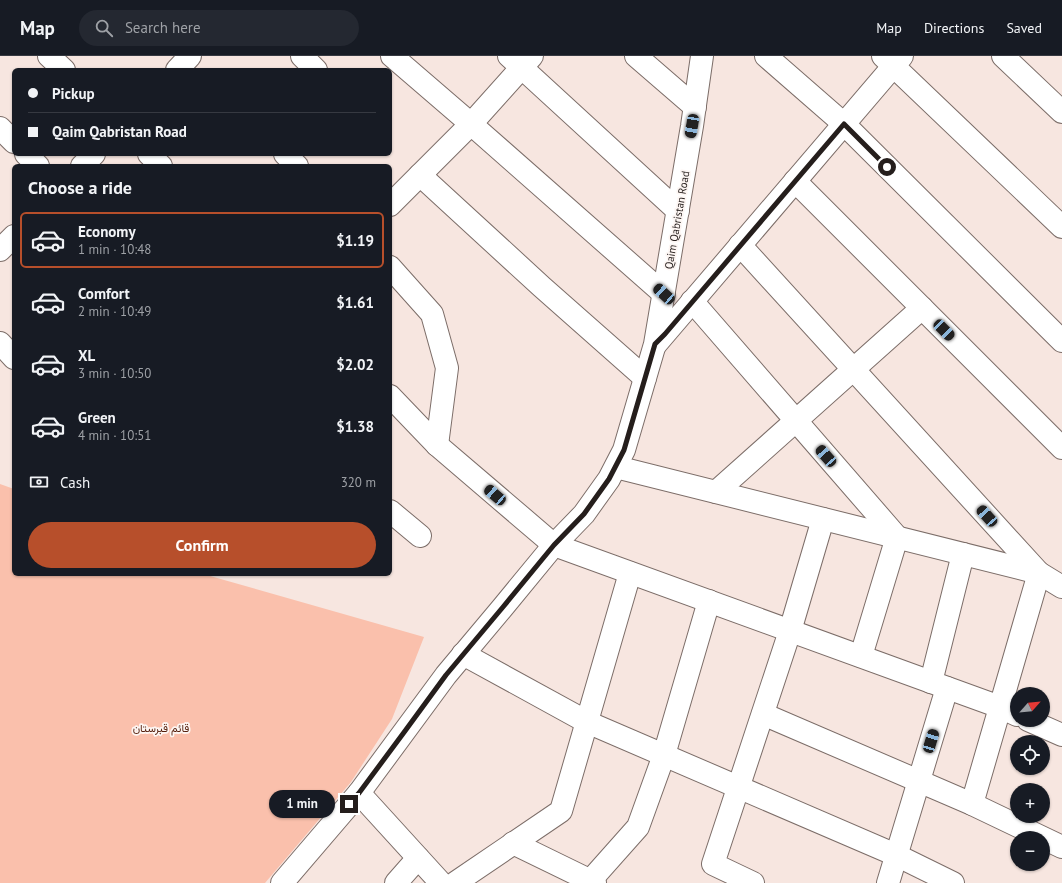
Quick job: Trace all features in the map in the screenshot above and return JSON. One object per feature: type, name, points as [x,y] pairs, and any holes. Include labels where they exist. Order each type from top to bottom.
[{"type":"street","points":[[50,56],[62,68]]},
{"type":"street","points":[[179,68],[190,56],[201,68]]},
{"type":"street","points":[[302,56],[314,68]]},
{"type":"street","points":[[392,56],[664,294]]},
{"type":"street","points":[[636,56],[695,107]]},
{"type":"street","name":"Qaim Qabristan Road","points":[[282,883],[359,793],[463,654],[554,545],[584,514],[616,467],[624,450],[655,344],[695,107],[702,56]]},
{"type":"street","points":[[766,56],[844,124],[1062,341]]},
{"type":"street","points":[[1003,56],[1062,112]]},
{"type":"street","points":[[655,344],[844,124],[893,59],[1062,227]]},
{"type":"street","points":[[392,203],[471,124],[521,60],[678,211]]},
{"type":"street","points":[[0,128],[12,140]]},
{"type":"street","points":[[28,156],[36,164]]},
{"type":"street","points":[[84,164],[92,156]]},
{"type":"street","points":[[151,156],[159,164]]},
{"type":"street","points":[[287,156],[295,164]]},
{"type":"street","points":[[420,175],[536,282],[645,378]]},
{"type":"street","points":[[795,181],[1062,448]]},
{"type":"street","points":[[740,245],[1039,573],[1062,587]]},
{"type":"street","points":[[392,269],[432,314],[447,368],[436,445]]},
{"type":"street","points":[[692,301],[897,537]]},
{"type":"street","points":[[716,492],[922,308]]},
{"type":"street","points":[[0,344],[12,356]]},
{"type":"street","points":[[392,398],[436,445],[554,545],[790,630],[1008,711]]},
{"type":"street","points":[[616,467],[1039,573]]},
{"type":"street","points":[[392,513],[420,536]]},
{"type":"street","points":[[753,883],[713,864],[790,630],[823,519]]},
{"type":"street","points":[[861,656],[897,537]]},
{"type":"street","points":[[888,883],[919,780],[939,685],[963,554]]},
{"type":"street","points":[[455,883],[561,811],[630,573]]},
{"type":"street","points":[[972,804],[1008,711],[1039,573]]},
{"type":"street","points":[[514,843],[592,882],[638,828],[664,755],[709,601]]},
{"type":"street","points":[[463,654],[587,722],[896,855],[953,883]]},
{"type":"street","points":[[763,714],[919,780],[1062,847]]},
{"type":"street","points":[[1044,727],[1062,735]]},
{"type":"street","points":[[359,793],[441,883]]},
{"type":"street","points":[[396,883],[418,858]]},
{"type":"green space","name":"قائم قبرستان","points":[[0,484],[12,488],[12,576],[210,576],[424,637],[392,719],[351,782],[265,883],[0,883]]},
{"type":"route","points":[[349,804],[359,793],[446,675],[554,545],[584,514],[609,479],[624,450],[655,344],[844,124],[887,167]]}]
